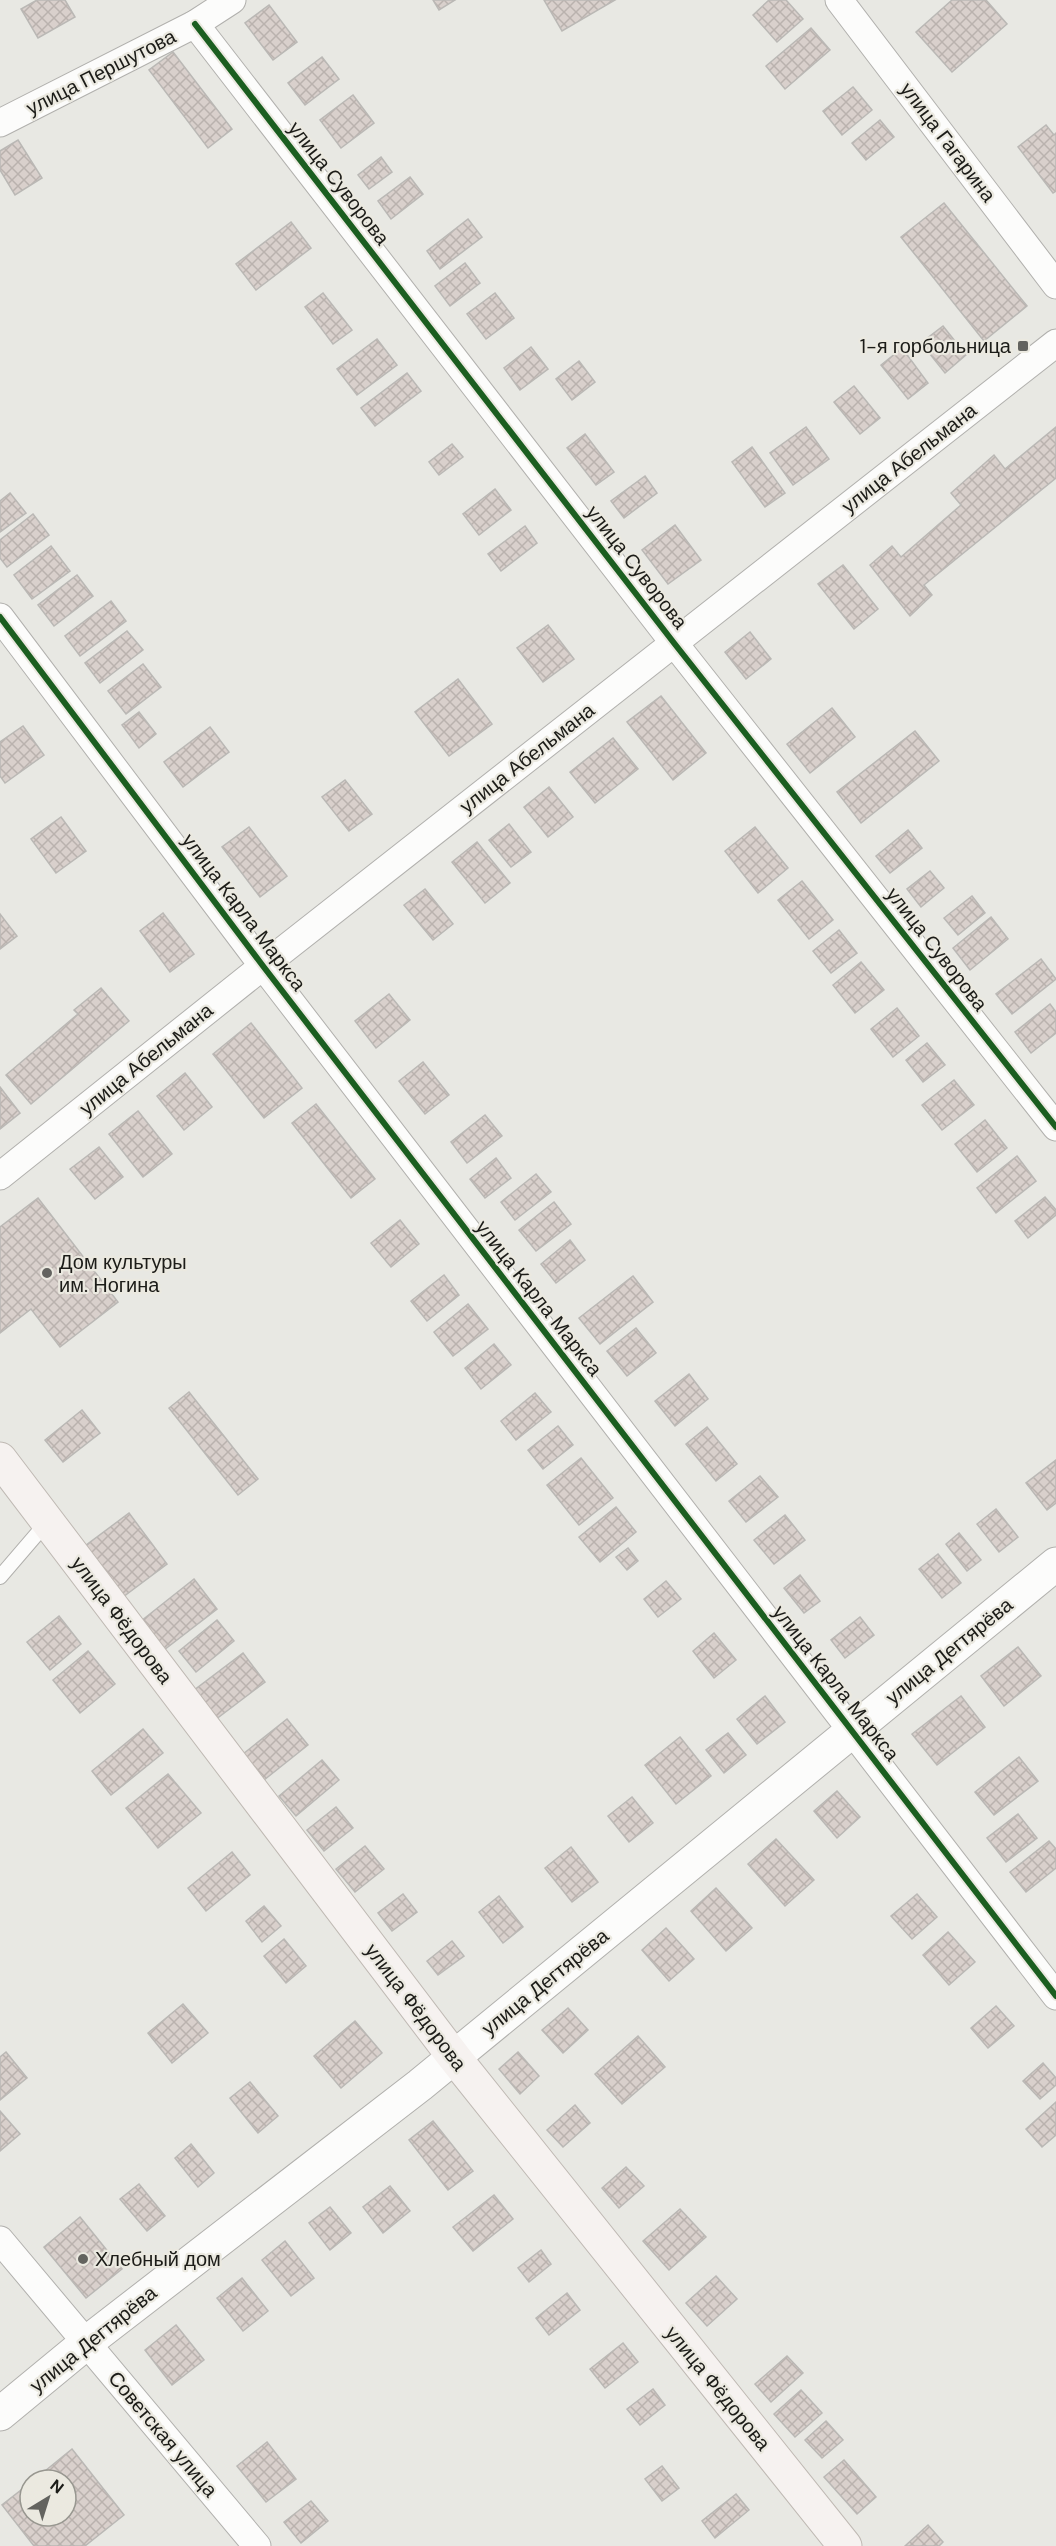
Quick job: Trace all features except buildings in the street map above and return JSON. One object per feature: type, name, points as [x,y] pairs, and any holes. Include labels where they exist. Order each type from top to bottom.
[{"type":"main road","name":"улица Фёдорова","points":[[0,1459],[454,2057],[845,2546]]},
{"type":"main road","name":"улица Дегтярёва","points":[[0,2414],[86,2343],[454,2057],[1056,1564]]},
{"type":"street","name":"улица Першутова","points":[[0,123],[195,24],[232,0]]},
{"type":"street","name":"улица Гагарина","points":[[839,0],[1056,285]]},
{"type":"street","name":"улица Суворова","points":[[195,24],[674,643],[1056,1127]]},
{"type":"street","name":"улица Абельмана","points":[[0,1176],[263,966],[1056,343]]},
{"type":"street","name":"улица Карла Маркса","points":[[0,617],[263,966],[1056,1996]]},
{"type":"street","name":"Советская улица","points":[[0,2240],[257,2546]]},
{"type":"lane","points":[[0,1577],[48,1521]]},
{"type":"cycle path","points":[[195,24],[674,643],[1056,1127]]},
{"type":"cycle path","points":[[0,617],[263,966],[1056,1996]]},
{"type":"place","name":"1-я горбольница","points":[[1023,346]]},
{"type":"place","name":"Дом культуры им. Ногина","points":[[47,1273]]},
{"type":"place","name":"Хлебный дом","points":[[83,2259]]}]
